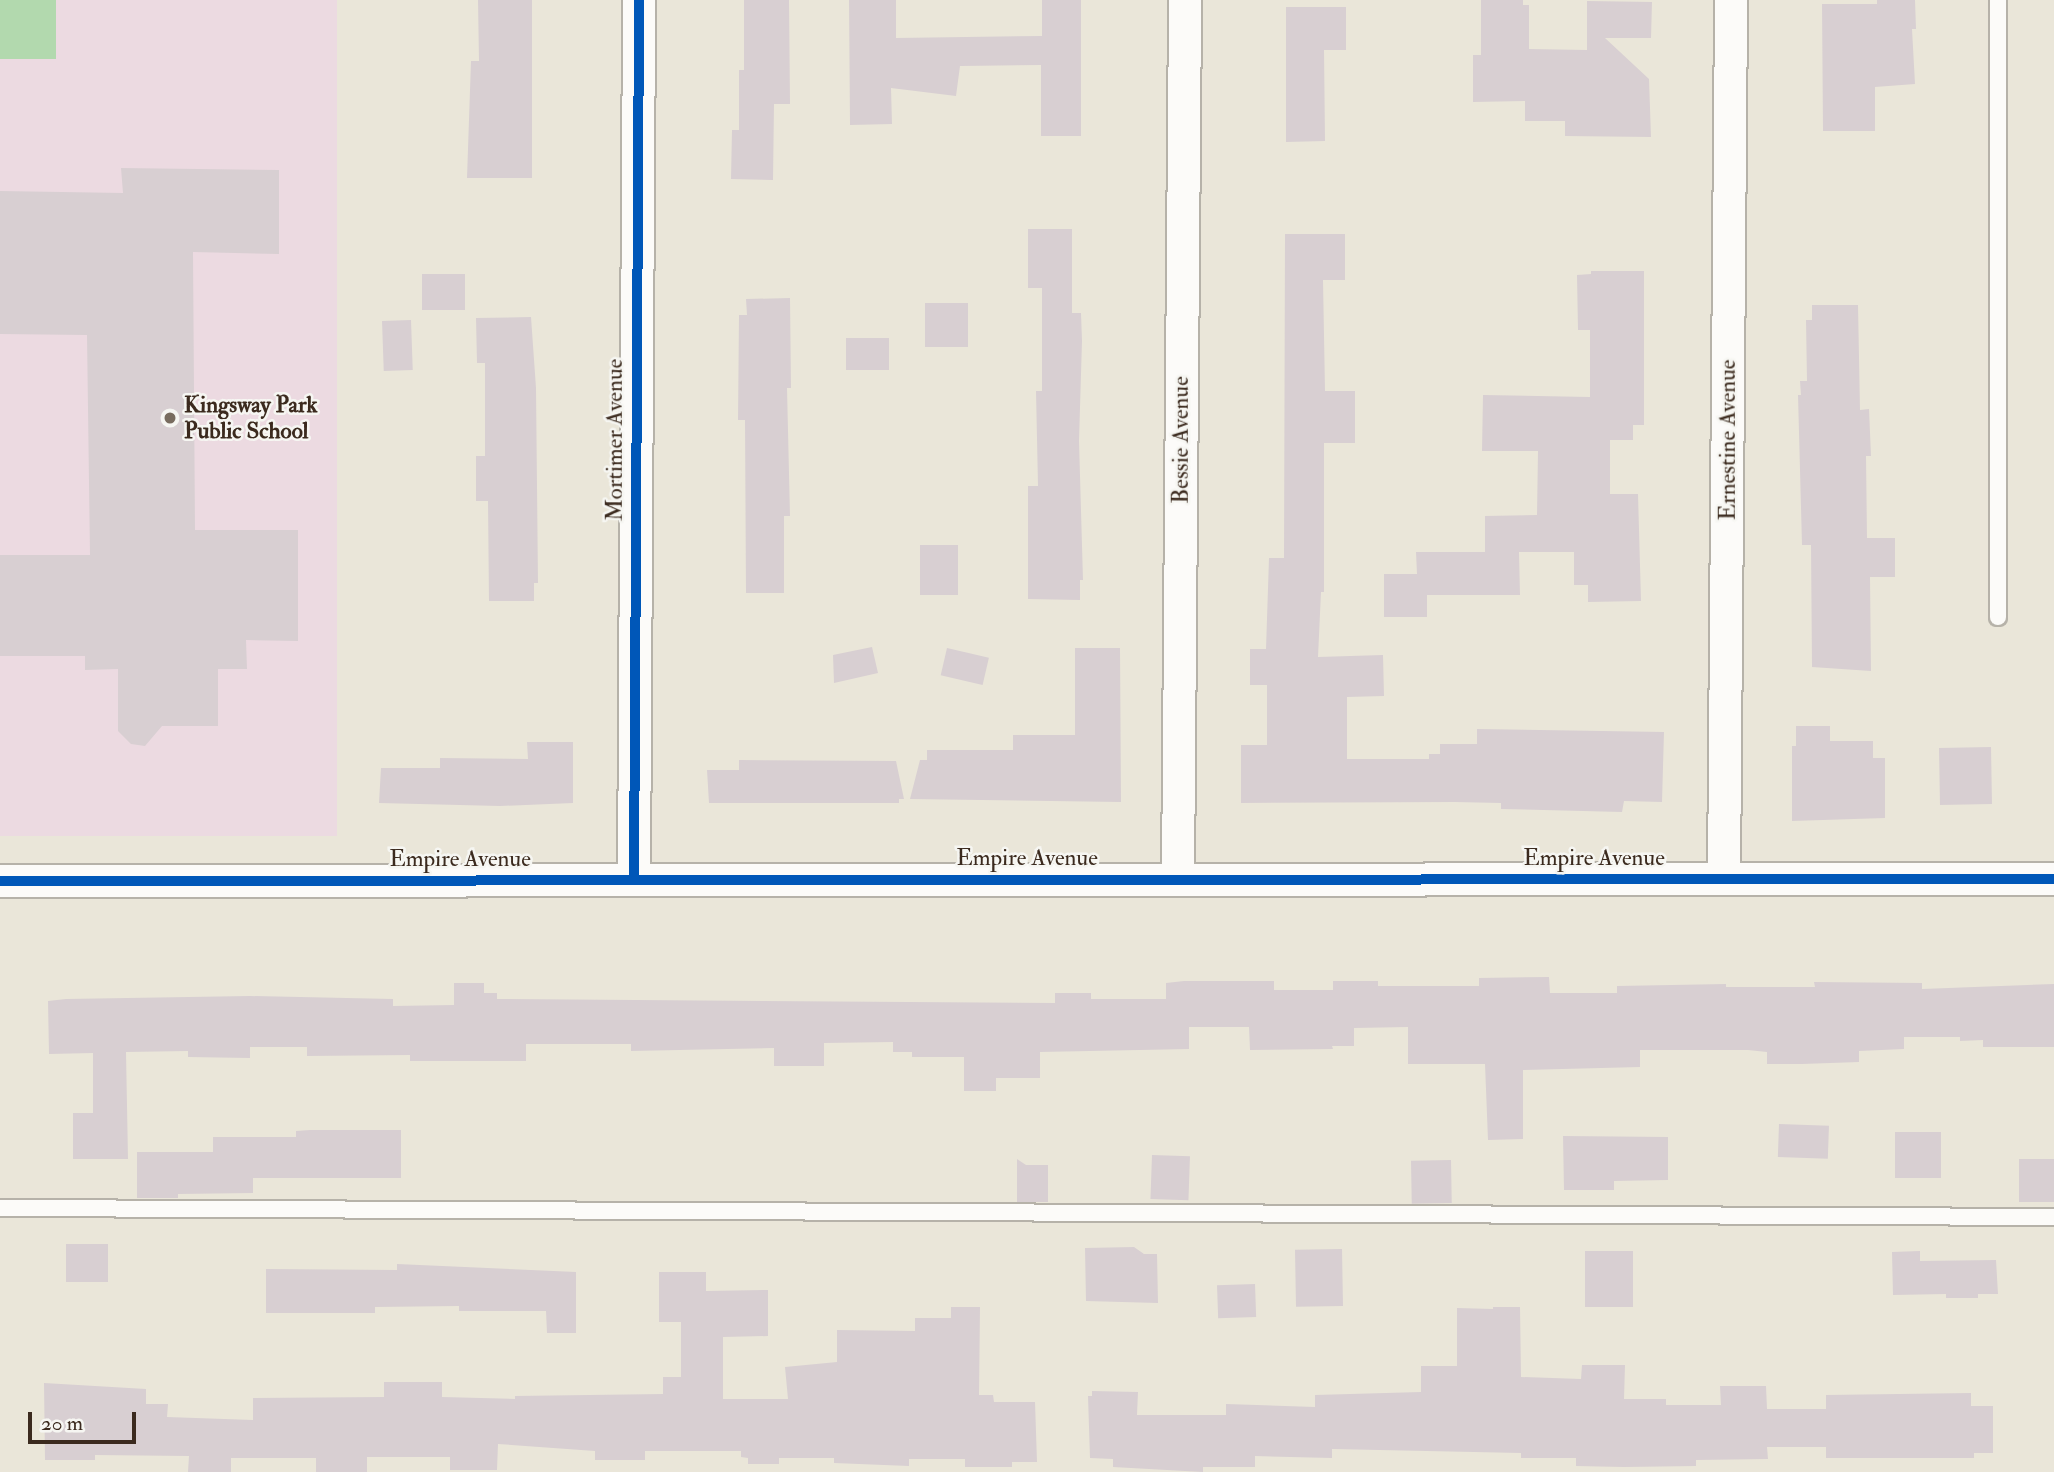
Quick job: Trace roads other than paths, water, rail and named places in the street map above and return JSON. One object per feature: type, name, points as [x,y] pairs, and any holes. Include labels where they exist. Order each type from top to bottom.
[{"type":"street","name":"Mortimer Avenue","points":[[634,880],[639,0]]},
{"type":"street","name":"Bessie Avenue","points":[[1178,879],[1185,0]]},
{"type":"street","name":"Ernestine Avenue","points":[[1724,879],[1731,0]]},
{"type":"street","name":"Empire Avenue","points":[[0,881],[2054,880]]},
{"type":"lane","points":[[1998,0],[1998,617]]},
{"type":"lane","points":[[0,1208],[2054,1217]]},
{"type":"place","name":"Kingsway Park Public School","points":[[170,418]]}]
